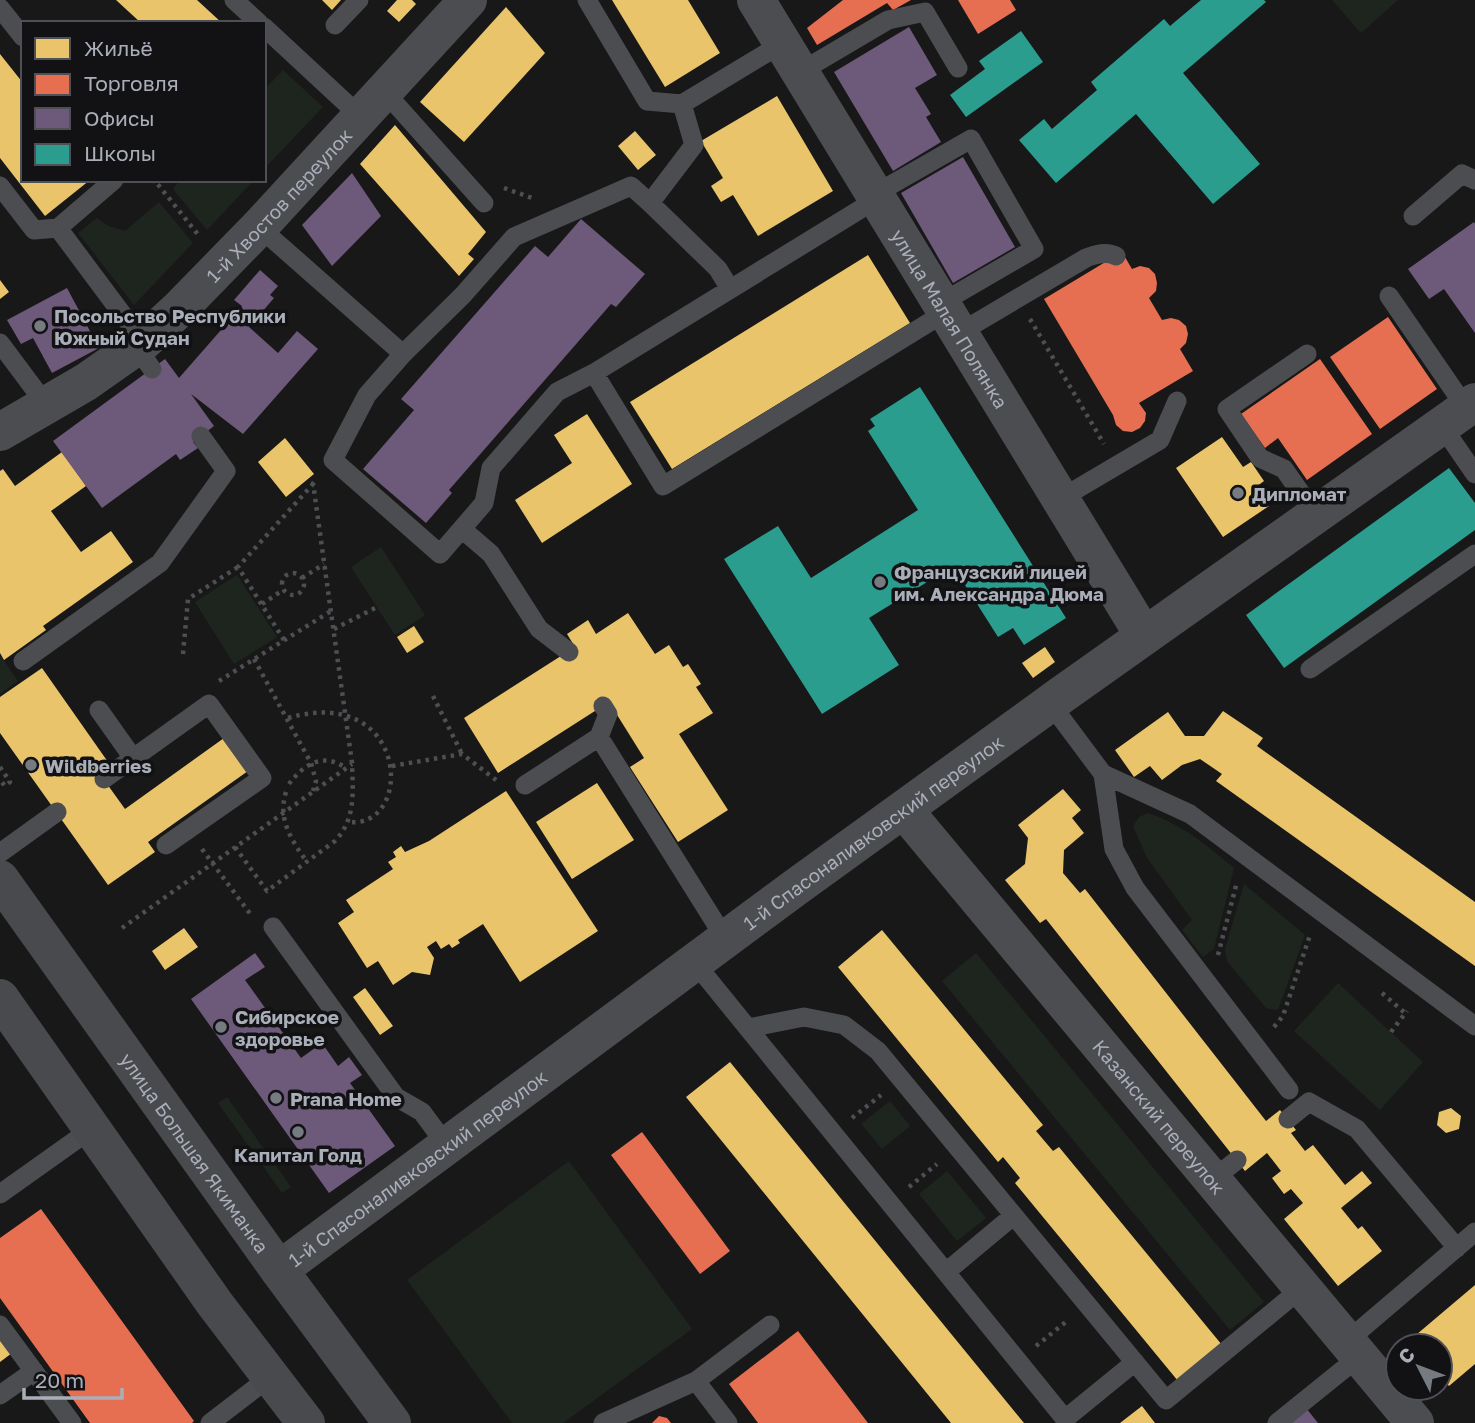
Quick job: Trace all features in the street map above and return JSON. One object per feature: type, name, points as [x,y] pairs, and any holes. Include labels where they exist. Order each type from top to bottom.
[{"type":"main road","name":"улица Большая Якиманка","points":[[0,879],[279,1270],[392,1423]]},
{"type":"main road","points":[[0,998],[90,1130],[215,1304],[306,1423]]},
{"type":"street","name":"улица Малая Полянка","points":[[756,0],[1144,636]]},
{"type":"street","name":"1-й Хвостов переулок","points":[[0,432],[144,353],[178,310],[373,104],[458,4]]},
{"type":"street","name":"1-й Спасоналивковский переулок","points":[[279,1270],[1050,703],[1461,412]]},
{"type":"street","name":"Казанский переулок","points":[[904,810],[1224,1170],[1302,1288],[1415,1423]]},
{"type":"lane","points":[[234,0],[257,21]]},
{"type":"lane","points":[[335,25],[359,0]]},
{"type":"lane","points":[[587,0],[647,101],[682,104],[888,20],[925,12],[958,68]]},
{"type":"lane","points":[[0,8],[21,34]]},
{"type":"lane","points":[[266,28],[373,104],[454,169],[484,204]]},
{"type":"lane","points":[[650,203],[694,145],[682,104]]},
{"type":"lane","points":[[594,373],[663,486],[949,316],[1034,249],[971,139],[876,196],[730,289],[594,373],[557,392],[491,468],[484,503],[440,554],[333,460],[367,396],[514,237],[631,186],[718,269],[730,289]]},
{"type":"lane","points":[[1413,216],[1462,174],[1475,180]]},
{"type":"lane","points":[[0,186],[34,230],[58,228],[112,182]]},
{"type":"lane","points":[[258,227],[403,354]]},
{"type":"lane","points":[[58,228],[144,353]]},
{"type":"lane","points":[[949,316],[1018,299],[1086,258],[1105,253],[1116,256]]},
{"type":"lane","points":[[1389,296],[1461,412],[1475,474]]},
{"type":"lane","points":[[0,343],[47,406]]},
{"type":"lane","points":[[1307,354],[1227,410],[1260,458],[1284,469],[1316,515]]},
{"type":"lane","points":[[1060,499],[1160,440],[1177,401]]},
{"type":"lane","points":[[23,661],[160,564],[226,471],[201,436]]},
{"type":"lane","points":[[462,529],[491,554],[539,629],[569,652]]},
{"type":"lane","points":[[1310,669],[1475,554]]},
{"type":"lane","points":[[1050,703],[1103,774],[1114,849],[1136,888],[1289,1090]]},
{"type":"lane","points":[[104,779],[209,704],[262,778],[166,845]]},
{"type":"lane","points":[[525,785],[599,737],[608,714],[603,706]]},
{"type":"lane","points":[[99,710],[133,758]]},
{"type":"lane","points":[[599,737],[726,940]]},
{"type":"lane","points":[[1103,774],[1190,814],[1475,1026]]},
{"type":"lane","points":[[0,853],[57,813]]},
{"type":"lane","points":[[273,927],[396,1097],[422,1112],[447,1146]]},
{"type":"lane","points":[[695,963],[1065,1419],[1135,1362]]},
{"type":"lane","points":[[748,1028],[804,1017],[844,1025],[878,1051],[1166,1400],[1302,1288]]},
{"type":"lane","points":[[1288,1119],[1309,1102],[1357,1129],[1457,1248]]},
{"type":"lane","points":[[0,1194],[90,1130]]},
{"type":"lane","points":[[946,1272],[1013,1216]]},
{"type":"lane","points":[[1277,1423],[1475,1232]]},
{"type":"lane","points":[[0,1325],[72,1423]]},
{"type":"lane","points":[[603,1423],[696,1381],[770,1325]]},
{"type":"lane","points":[[0,1395],[34,1371]]},
{"type":"lane","points":[[209,1423],[271,1377]]},
{"type":"lane","points":[[696,1381],[728,1423]]},
{"type":"path","points":[[454,169],[572,212]]},
{"type":"path","points":[[156,182],[207,245]]},
{"type":"path","points":[[1018,299],[1117,466]]},
{"type":"path","points":[[183,654],[188,599],[238,567],[333,460]]},
{"type":"path","points":[[235,847],[267,891],[335,841],[351,816],[354,792],[352,763],[313,483]]},
{"type":"path","points":[[302,578],[324,564]]},
{"type":"path","points":[[238,567],[284,640]]},
{"type":"path","points":[[292,573],[302,578],[304,584],[299,594],[288,594],[283,590],[283,579],[287,575],[292,573]]},
{"type":"path","points":[[262,604],[283,590]]},
{"type":"path","points":[[334,629],[377,607]]},
{"type":"path","points":[[209,704],[220,680],[331,611]]},
{"type":"path","points":[[254,659],[311,763],[316,781],[313,792]]},
{"type":"path","points":[[433,696],[462,754],[502,785],[525,785]]},
{"type":"path","points":[[288,718],[314,712],[345,715],[371,727],[380,739],[392,766],[391,786],[382,806],[371,817],[358,823],[348,822]]},
{"type":"path","points":[[392,766],[462,754]]},
{"type":"path","points":[[306,862],[291,841],[283,812],[289,784],[297,773],[318,760],[331,761],[346,768]]},
{"type":"path","points":[[122,928],[352,763]]},
{"type":"path","points":[[0,767],[10,782],[5,786],[0,780]]},
{"type":"path","points":[[188,830],[250,915],[273,927]]},
{"type":"path","points":[[1217,959],[1239,874]]},
{"type":"path","points":[[1266,1017],[1274,1027],[1283,1016],[1314,929]]},
{"type":"path","points":[[1391,1032],[1405,1013]]},
{"type":"path","points":[[833,1134],[900,1078]]},
{"type":"path","points":[[890,1203],[957,1148]]},
{"type":"path","points":[[1018,1361],[1087,1305]]},
{"type":"shaded area","points":[[1332,0],[1398,0],[1361,33]]},
{"type":"shaded area","points":[[283,70],[323,107],[266,167],[266,88]]},
{"type":"shaded area","points":[[178,182],[252,182],[207,230],[173,189]]},
{"type":"shaded area","points":[[159,202],[193,243],[134,305],[78,233],[97,218],[108,226],[125,231]]},
{"type":"shaded area","points":[[381,547],[425,615],[395,635],[351,567]]},
{"type":"shaded area","points":[[237,575],[277,637],[234,664],[195,602]]},
{"type":"shaded area","points":[[0,655],[18,681],[0,694]]},
{"type":"shaded area","points":[[1148,813],[1183,829],[1234,868],[1214,949],[1203,957],[1182,930],[1192,920],[1147,858],[1133,826],[1139,817]]},
{"type":"shaded area","points":[[1244,884],[1305,935],[1278,1010],[1266,1008],[1227,961],[1225,949]]},
{"type":"shaded area","points":[[976,953],[1264,1302],[1230,1330],[942,981]]},
{"type":"shaded area","points":[[1338,983],[1423,1062],[1380,1110],[1294,1031]]},
{"type":"shaded area","points":[[227,1097],[291,1187],[282,1193],[218,1103]]},
{"type":"shaded area","points":[[890,1101],[910,1126],[882,1149],[861,1124]]},
{"type":"shaded area","points":[[569,1161],[692,1329],[563,1423],[512,1423],[407,1280]]},
{"type":"shaded area","points":[[947,1171],[986,1218],[957,1241],[919,1194]]},
{"type":"building: Жильё","points":[[116,0],[197,0],[220,21],[139,21]]},
{"type":"building: Жильё","points":[[322,0],[341,0],[332,10]]},
{"type":"building: Жильё","points":[[397,0],[412,0],[416,4],[399,22],[387,11]]},
{"type":"building: Жильё","points":[[612,0],[688,0],[720,53],[665,87]]},
{"type":"building: Жильё","points":[[506,7],[545,53],[464,142],[420,102]]},
{"type":"building: Жильё","points":[[0,54],[21,80],[21,182],[88,182],[45,216],[0,158]]},
{"type":"building: Жильё","points":[[777,96],[833,191],[758,236],[733,195],[721,202],[711,186],[723,178],[701,141]]},
{"type":"building: Жильё","points":[[395,125],[486,232],[468,254],[474,259],[459,276],[360,164]]},
{"type":"building: Жильё","points":[[635,131],[656,155],[638,170],[618,146]]},
{"type":"building: Жильё","points":[[868,255],[910,323],[672,469],[630,402]]},
{"type":"building: Жильё","points":[[0,280],[9,292],[0,299]]},
{"type":"building: Жильё","points":[[587,414],[632,484],[542,543],[515,500],[572,463],[554,435]]},
{"type":"building: Жильё","points":[[1222,437],[1243,467],[1251,462],[1264,481],[1256,487],[1269,506],[1223,537],[1176,468]]},
{"type":"building: Жильё","points":[[285,438],[314,474],[286,497],[258,462]]},
{"type":"building: Жильё","points":[[62,452],[86,486],[51,511],[81,552],[111,531],[133,562],[43,626],[46,630],[4,660],[0,653],[0,471],[3,469],[15,486]]},
{"type":"building: Жильё","points":[[628,613],[655,654],[669,645],[683,667],[688,664],[701,684],[696,687],[713,713],[679,734],[728,810],[678,842],[630,767],[644,758],[609,702],[498,773],[464,718],[575,647],[567,634],[588,620],[596,634]]},
{"type":"building: Жильё","points":[[414,626],[424,642],[407,653],[397,637]]},
{"type":"building: Жильё","points":[[1045,647],[1055,662],[1033,678],[1022,663]]},
{"type":"building: Жильё","points":[[42,668],[108,762],[97,770],[125,809],[224,738],[248,771],[148,842],[155,852],[108,885],[0,733],[0,697]]},
{"type":"building: Жильё","points":[[1223,711],[1263,738],[1257,746],[1475,902],[1475,966],[1216,781],[1222,774],[1200,759],[1182,765],[1162,780],[1150,766],[1134,777],[1115,750],[1168,712],[1185,736],[1204,736]]},
{"type":"building: Жильё","points":[[597,783],[634,840],[572,879],[536,822]]},
{"type":"building: Жильё","points":[[1063,789],[1081,810],[1072,818],[1084,833],[1064,850],[1063,873],[1080,893],[1085,889],[1266,1121],[1280,1110],[1296,1130],[1291,1133],[1305,1151],[1313,1145],[1345,1185],[1362,1171],[1372,1183],[1341,1208],[1358,1229],[1362,1226],[1382,1251],[1338,1286],[1284,1219],[1303,1203],[1291,1189],[1284,1194],[1272,1178],[1281,1171],[1267,1153],[1245,1171],[1046,919],[1040,923],[1005,880],[1025,864],[1028,838],[1018,825]]},
{"type":"building: Жильё","points":[[506,791],[598,931],[520,982],[483,924],[458,940],[460,943],[452,948],[449,944],[441,949],[436,941],[427,947],[434,958],[430,975],[412,972],[393,985],[378,961],[367,968],[338,923],[354,912],[346,900],[393,869],[388,862],[396,857],[393,852],[401,846],[405,852],[429,841]]},
{"type":"building: Жильё","points":[[184,928],[198,947],[165,970],[152,951]]},
{"type":"building: Жильё","points":[[882,930],[1043,1125],[1036,1131],[1053,1151],[1059,1147],[1222,1345],[1178,1381],[1015,1183],[1020,1178],[1003,1157],[998,1162],[838,967]]},
{"type":"building: Жильё","points":[[365,988],[393,1026],[380,1035],[353,997]]},
{"type":"building: Жильё","points":[[730,1062],[1024,1423],[951,1423],[686,1097]]},
{"type":"building: Жильё","points":[[1451,1108],[1461,1116],[1459,1129],[1446,1133],[1437,1125],[1439,1112]]},
{"type":"building: Жильё","points":[[1475,1285],[1475,1364],[1454,1382],[1454,1332],[1419,1332]]},
{"type":"building: Жильё","points":[[0,1338],[12,1353],[0,1362]]},
{"type":"building: Жильё","points":[[1142,1406],[1155,1423],[1120,1423]]},
{"type":"building: Торговля","points":[[843,0],[911,0],[893,10],[887,3],[817,45],[807,28]]},
{"type":"building: Торговля","points":[[958,0],[1010,0],[1016,10],[978,34]]},
{"type":"building: Торговля","points":[[1122,252],[1132,269],[1140,266],[1149,268],[1155,274],[1156,291],[1149,298],[1162,320],[1179,320],[1186,326],[1186,343],[1180,349],[1193,371],[1139,403],[1146,413],[1145,421],[1140,428],[1132,432],[1123,431],[1116,425],[1113,415],[1044,299]]},
{"type":"building: Торговля","points":[[1388,317],[1437,389],[1380,429],[1330,357]]},
{"type":"building: Торговля","points":[[1320,359],[1372,434],[1307,480],[1278,438],[1265,448],[1241,414]]},
{"type":"building: Торговля","points":[[642,1132],[730,1251],[700,1274],[611,1155]]},
{"type":"building: Торговля","points":[[41,1209],[194,1421],[192,1423],[90,1423],[0,1298],[0,1238]]},
{"type":"building: Торговля","points":[[798,1331],[868,1423],[758,1423],[729,1384]]},
{"type":"building: Торговля","points":[[659,1416],[667,1418],[671,1423],[652,1423]]},
{"type":"building: Офисы","points":[[909,27],[937,75],[915,88],[931,114],[926,117],[941,142],[893,171],[834,72]]},
{"type":"building: Офисы","points":[[963,157],[1015,247],[953,283],[901,193]]},
{"type":"building: Офисы","points":[[352,173],[381,216],[332,266],[302,225]]},
{"type":"building: Офисы","points":[[581,219],[645,274],[616,307],[611,304],[449,490],[452,493],[426,523],[363,469],[414,410],[401,399],[535,246],[548,257]]},
{"type":"building: Офисы","points":[[1474,222],[1475,333],[1444,289],[1429,299],[1408,269]]},
{"type":"building: Офисы","points":[[260,270],[278,286],[270,295],[274,298],[249,327],[278,353],[297,331],[318,349],[243,434],[191,394],[214,426],[193,442],[198,448],[180,460],[176,454],[102,508],[53,441],[165,359],[179,378],[242,306],[234,300]]},
{"type":"building: Офисы","points":[[67,288],[99,348],[52,373],[33,338],[21,344],[7,320]]},
{"type":"building: Офисы","points":[[255,953],[265,967],[245,980],[301,1058],[322,1043],[338,1066],[349,1057],[362,1075],[350,1083],[395,1146],[329,1193],[191,999]]},
{"type":"building: Офисы","points":[[1306,1408],[1318,1423],[1288,1423]]},
{"type":"building: Школы","points":[[1201,0],[1266,2],[1183,73],[1260,164],[1213,204],[1136,114],[1056,183],[1019,140],[1044,119],[1052,129],[1097,90],[1091,82],[1164,19],[1170,26]]},
{"type":"building: Школы","points":[[1021,31],[1043,62],[966,117],[950,95],[985,69],[979,61]]},
{"type":"building: Школы","points":[[920,387],[1066,618],[1024,645],[1013,628],[998,637],[953,566],[869,618],[899,665],[822,714],[724,559],[778,526],[811,578],[918,510],[868,431],[875,426],[870,419]]},
{"type":"building: Школы","points":[[1449,468],[1475,503],[1475,530],[1284,668],[1246,615]]},
{"type":"place","name":"Посольство Республики Южный Судан","points":[[40,326]]},
{"type":"place","name":"Дипломат","points":[[1238,493]]},
{"type":"place","name":"Французский лицей им. Александра Дюма","points":[[880,582]]},
{"type":"place","name":"Wildberries","points":[[31,765]]},
{"type":"place","name":"Сибирское здоровье","points":[[221,1027]]},
{"type":"place","name":"Prana Home","points":[[276,1098]]},
{"type":"place","name":"Капитал Голд","points":[[298,1132]]}]
